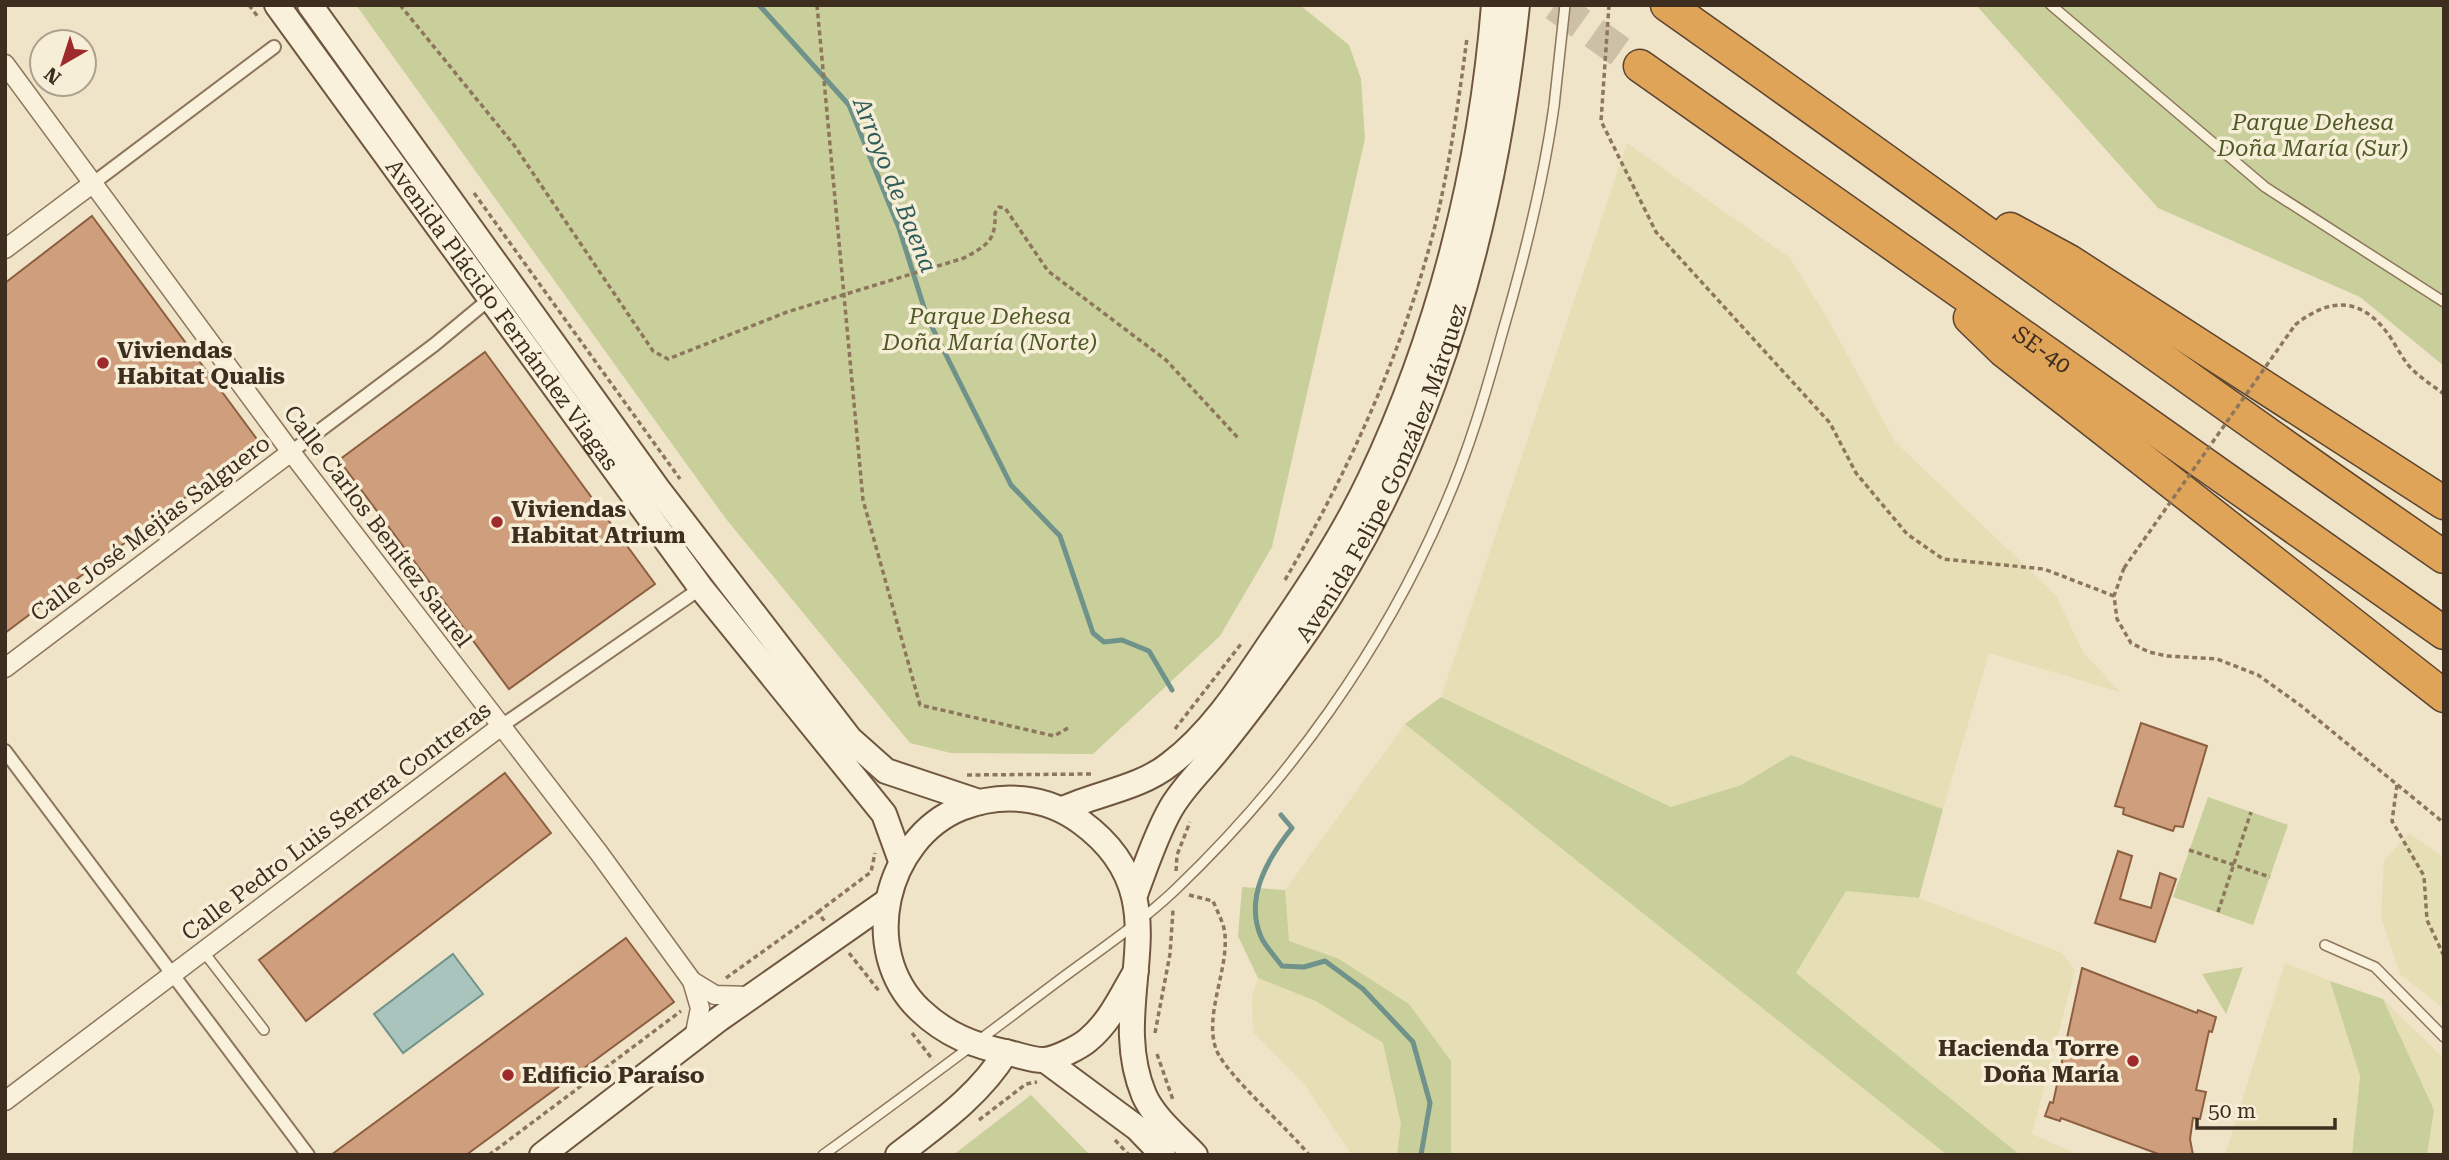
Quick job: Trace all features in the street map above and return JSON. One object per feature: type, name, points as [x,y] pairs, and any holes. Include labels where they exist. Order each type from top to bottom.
[{"type":"highway","points":[[1667,5],[1905,172],[2174,370],[2444,557]]},
{"type":"highway","name":"SE-40","points":[[1640,66],[2444,633]]},
{"type":"highway","points":[[1905,172],[2069,261],[2444,503]]},
{"type":"highway","points":[[1888,240],[2004,351],[2444,696]]},
{"type":"main road","name":"Avenida Plácido Fernández Viagas","points":[[277,5],[492,297],[701,588],[884,814],[901,861]]},
{"type":"main road","name":"Avenida Plácido Fernández Viagas","points":[[310,5],[657,488],[850,740],[886,771],[979,802]]},
{"type":"main road","name":"Avenida Felipe González Márquez","points":[[1136,892],[1170,810],[1309,629],[1388,490],[1450,338],[1475,249],[1501,129],[1517,5]]},
{"type":"main road","name":"Avenida Felipe González Márquez","points":[[1063,809],[1090,797],[1136,783],[1169,765],[1190,747],[1235,694],[1290,615],[1369,481],[1431,321],[1458,228],[1480,119],[1494,11]]},
{"type":"main road","points":[[1163,1155],[1137,1128],[1042,1071],[1006,1052],[974,1044],[949,1033],[918,1009],[897,977],[886,940],[886,902],[901,861],[921,834],[948,814],[979,802],[1013,798],[1063,809],[1102,837],[1120,862],[1136,892],[1139,920],[1130,1048],[1144,1096],[1195,1155]]},
{"type":"main road","points":[[541,1155],[694,1038],[886,902]]},
{"type":"main road","points":[[1042,1071],[1087,1042],[1114,1011],[1136,971]]},
{"type":"main road","points":[[898,1155],[972,1111],[1006,1052]]},
{"type":"street","points":[[5,249],[274,47]]},
{"type":"street","name":"Calle Carlos Benítez Saurel","points":[[5,64],[291,452],[599,853],[703,995],[694,1038]]},
{"type":"street","points":[[291,452],[434,345],[492,297]]},
{"type":"street","name":"Calle José Mejías Salguero","points":[[5,668],[291,452]]},
{"type":"street","name":"Calle Pedro Luis Serrera Contreras","points":[[5,1101],[500,727],[701,588]]},
{"type":"street","points":[[5,751],[307,1155]]},
{"type":"street","points":[[703,995],[732,998],[752,996]]},
{"type":"lane","points":[[823,1155],[941,1070],[1174,891],[1270,789],[1327,715],[1387,622],[1446,504],[1480,410],[1521,269],[1545,165],[1565,5]]},
{"type":"lane","points":[[2050,5],[2265,187],[2444,302]]},
{"type":"lane","points":[[2325,945],[2375,967],[2444,1037]]},
{"type":"lane","points":[[203,951],[264,1030]]},
{"type":"path","points":[[400,5],[514,145],[653,351],[668,359],[787,312],[964,258],[984,247],[996,231],[995,213],[999,207],[1005,208],[1048,271],[1166,360],[1240,439]]},
{"type":"path","points":[[817,5],[863,500],[920,705],[1054,736],[1070,727]]},
{"type":"path","points":[[1609,5],[1601,121],[1656,232],[1830,423],[1856,473],[1907,534],[1943,559],[2044,569],[2114,596]]},
{"type":"path","points":[[1279,591],[1347,468],[1375,405],[1410,311],[1436,221],[1467,37]]},
{"type":"path","points":[[472,192],[683,485]]},
{"type":"path","points":[[2444,394],[2411,368],[2370,313],[2350,306],[2331,304],[2314,310],[2295,325],[2124,568],[2114,596],[2117,619],[2131,643],[2167,656],[2217,659],[2258,675],[2300,705],[2444,823]]},
{"type":"path","points":[[1172,732],[1248,636]]},
{"type":"path","points":[[954,772],[968,775],[1063,775],[1100,771]]},
{"type":"path","points":[[2397,785],[2392,821],[2424,876],[2427,920],[2444,956]]},
{"type":"path","points":[[2218,912],[2251,812]]},
{"type":"path","points":[[489,1155],[871,872],[876,848]]},
{"type":"path","points":[[2189,850],[2270,877]]},
{"type":"path","points":[[1174,1103],[1153,1044],[1170,954],[1174,891],[1213,901],[1226,935],[1222,975],[1213,1001],[1216,1049],[1235,1075],[1309,1155]]},
{"type":"path","points":[[818,912],[884,998]]},
{"type":"path","points":[[909,1029],[941,1070]]},
{"type":"path","points":[[969,1127],[972,1111],[1026,1084],[1042,1071]]},
{"type":"path","points":[[1107,1130],[1129,1155]]},
{"type":"shaded area","points":[[1627,143],[1790,258],[1826,316],[1895,442],[2056,595],[2083,652],[2120,692],[1989,653],[1943,809],[1792,755],[1741,785],[1671,807],[1441,697]]},
{"type":"shaded area","points":[[1405,724],[1947,1155],[1352,1155],[1304,1084],[1253,1032],[1252,997],[1285,890]]},
{"type":"shaded area","points":[[2409,833],[2444,858],[2444,1009],[2400,974],[2381,917],[2384,861]]},
{"type":"shaded area","points":[[1846,891],[1919,898],[2062,953],[2075,970],[2032,1134],[2079,1155],[2020,1155],[1796,973]]},
{"type":"shaded area","points":[[2285,963],[2330,981],[2360,1076],[2352,1155],[2225,1155]]},
{"type":"shaded area","points":[[2383,999],[2444,1059],[2444,1155],[2427,1155],[2434,1110]]},
{"type":"green space","name":"Parque Dehesa Doña María (Norte)","points":[[356,5],[1300,5],[1349,45],[1361,79],[1365,139],[1272,547],[1220,636],[1093,754],[951,753],[910,743],[726,519]]},
{"type":"green space","name":"Parque Dehesa Doña María (Sur)","points":[[1976,5],[2444,5],[2444,366],[2360,297],[2158,208]]},
{"type":"green space","points":[[1441,697],[1671,807],[1741,785],[1791,755],[1943,809],[1919,898],[1846,891],[1796,973],[2020,1155],[1947,1155],[1405,724]]},
{"type":"green space","points":[[2208,797],[2288,825],[2253,925],[2173,897]]},
{"type":"green space","points":[[1242,887],[1285,890],[1289,941],[1339,959],[1409,1004],[1451,1061],[1451,1155],[1397,1155],[1401,1124],[1383,1043],[1316,1001],[1258,978],[1238,936]]},
{"type":"green space","points":[[2243,967],[2226,1014],[2202,974]]},
{"type":"green space","points":[[2330,981],[2383,999],[2434,1110],[2427,1155],[2352,1155],[2360,1076]]},
{"type":"green space","points":[[1031,1095],[1090,1155],[953,1155]]},
{"type":"water","points":[[453,954],[483,994],[403,1053],[374,1014]]},
{"type":"building","name":"Viviendas Habitat Qualis","points":[[92,216],[259,442],[5,633],[5,283]]},
{"type":"building","name":"Viviendas Habitat Atrium","points":[[485,352],[655,584],[509,689],[339,460]]},
{"type":"building","points":[[2141,723],[2207,746],[2183,827],[2175,826],[2173,831],[2123,814],[2124,808],[2115,806]]},
{"type":"building","points":[[505,773],[551,833],[306,1021],[259,960]]},
{"type":"building","points":[[2118,851],[2132,856],[2120,899],[2151,908],[2160,873],[2176,879],[2155,942],[2095,923]]},
{"type":"building","name":"Edificio Paraíso","points":[[626,938],[674,1002],[466,1155],[331,1155]]},
{"type":"building","name":"Hacienda Torre Doña María","points":[[2082,968],[2197,1013],[2198,1010],[2216,1017],[2212,1032],[2209,1031],[2196,1090],[2206,1092],[2200,1119],[2193,1118],[2190,1139],[2193,1155],[2161,1155],[2061,1118],[2060,1121],[2045,1116],[2050,1102],[2053,1103]]},
{"type":"waterway","name":"Arroyo de Baena","points":[[759,5],[849,105],[899,228],[927,317],[1011,485],[1060,536],[1093,633],[1104,642],[1122,640],[1149,651],[1172,690]]},
{"type":"waterway","points":[[1281,815],[1292,828],[1267,866],[1257,894],[1255,909],[1262,939],[1282,966],[1304,967],[1325,961],[1363,989],[1413,1042],[1430,1103],[1421,1155]]},
{"type":"tunnel","points":[[1555,5],[1640,66]]},
{"type":"place","name":"Viviendas Habitat Qualis","points":[[103,363]]},
{"type":"place","name":"Viviendas Habitat Atrium","points":[[497,522]]},
{"type":"place","name":"Hacienda Torre Doña María","points":[[2133,1061]]},
{"type":"place","name":"Edificio Paraíso","points":[[508,1075]]}]
